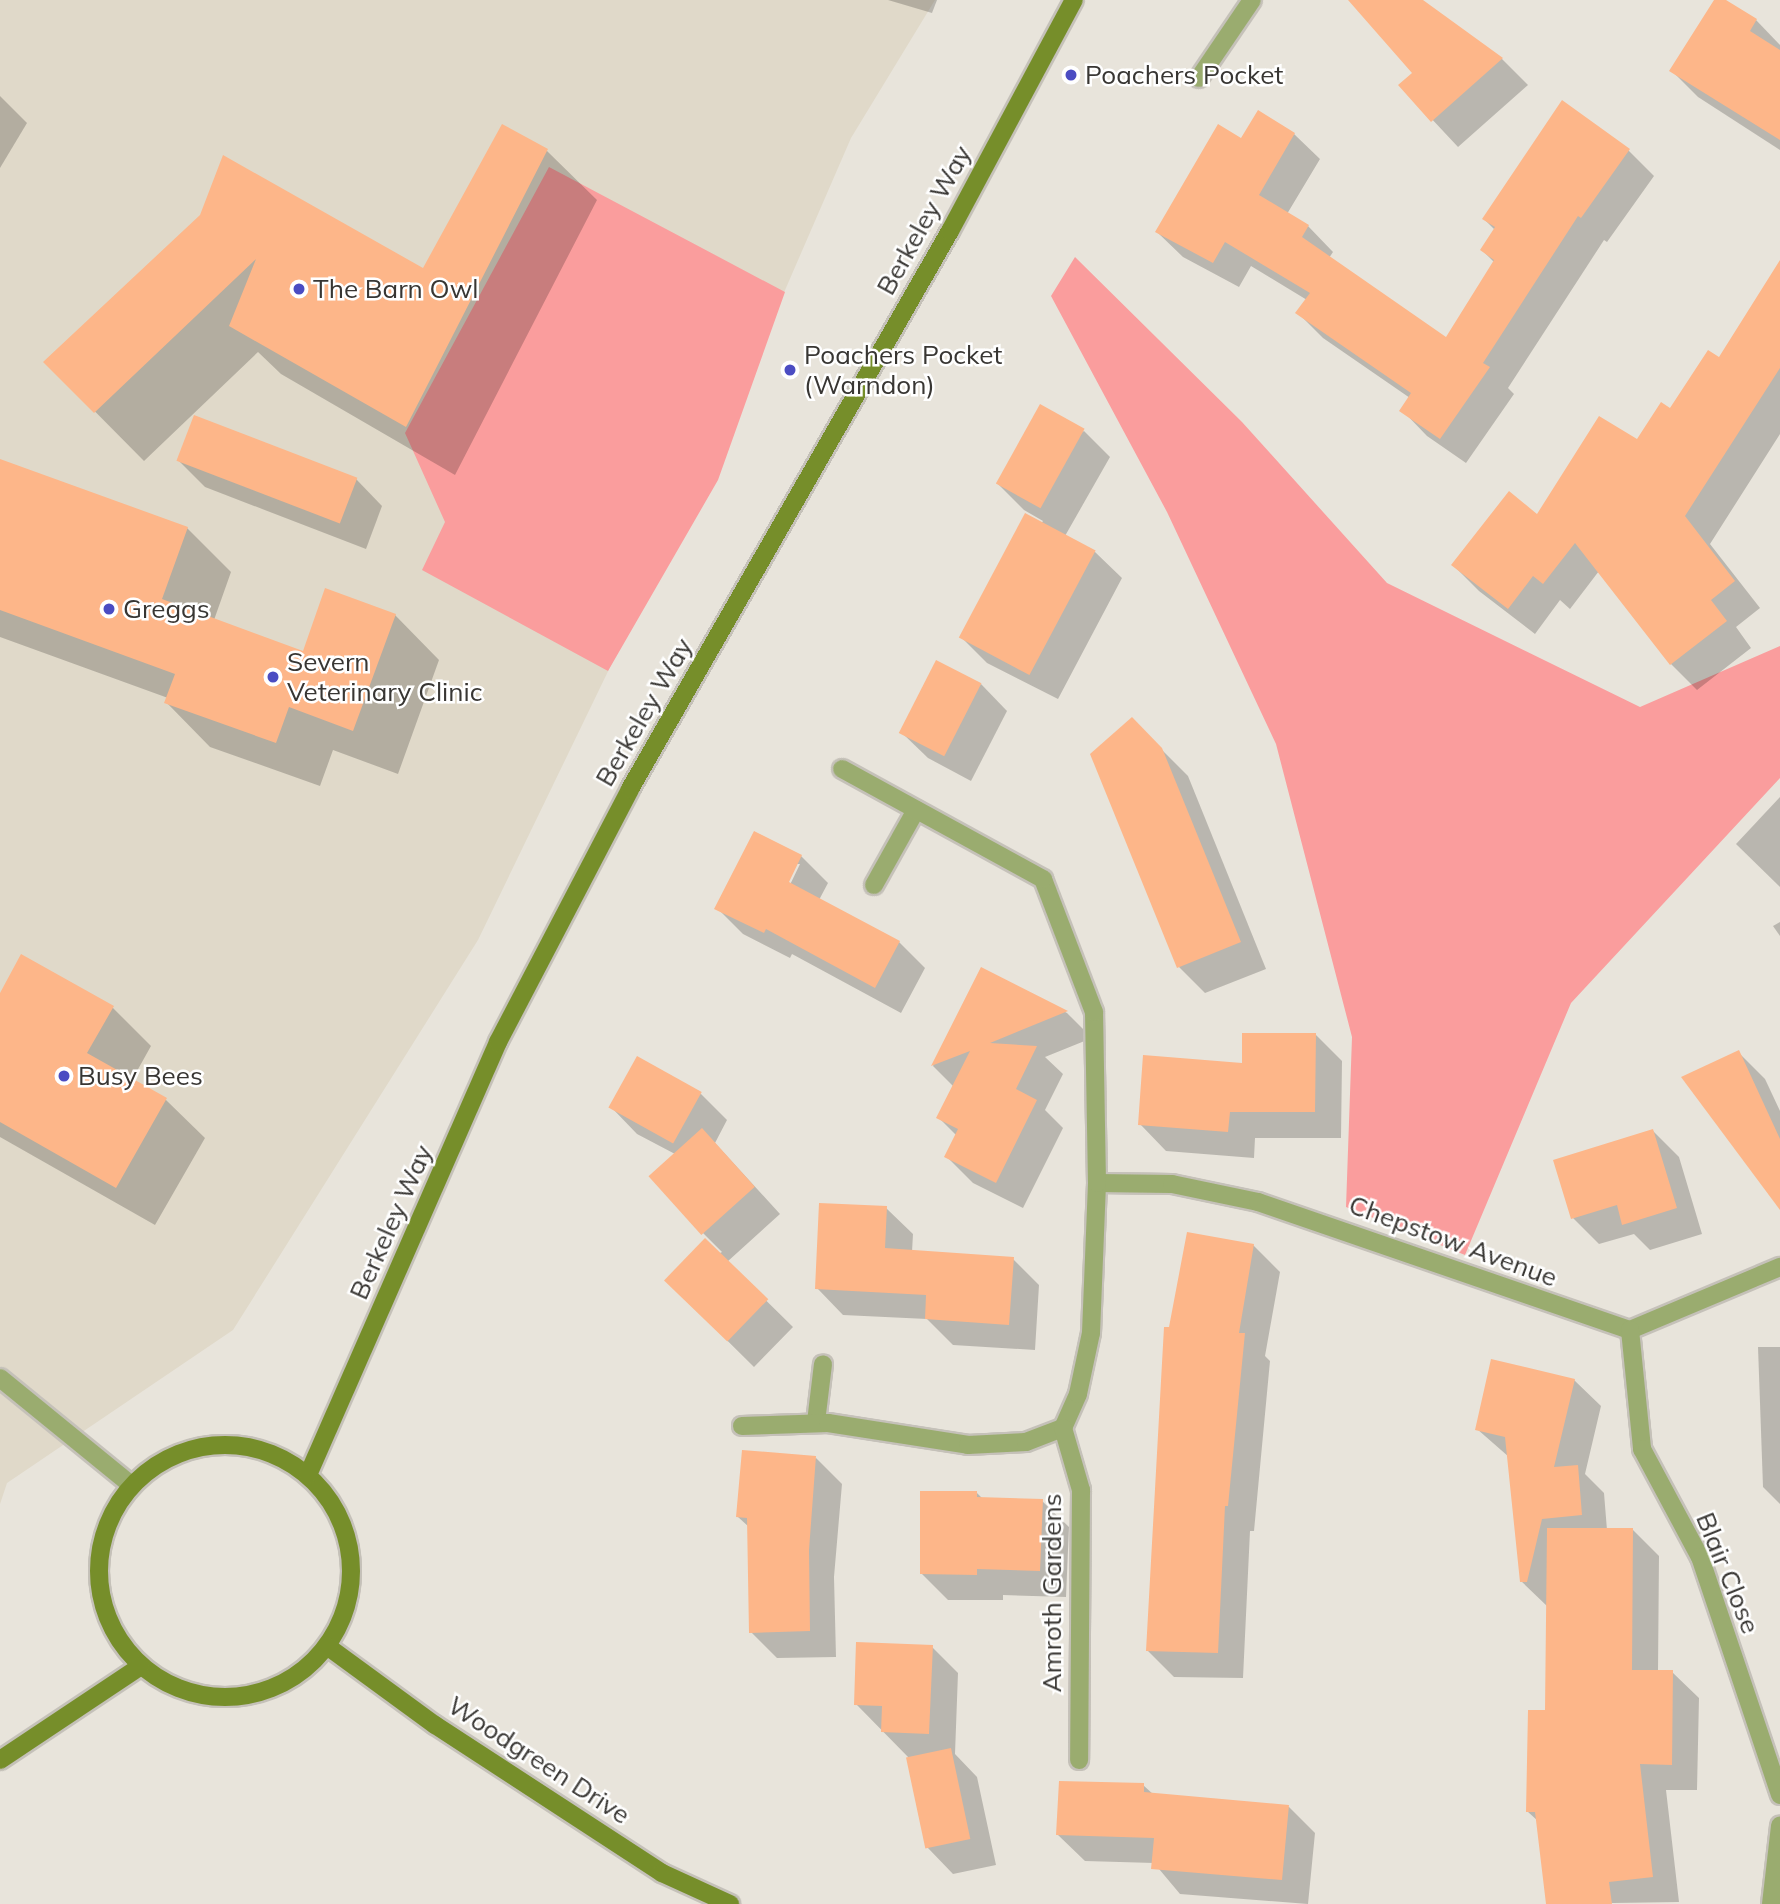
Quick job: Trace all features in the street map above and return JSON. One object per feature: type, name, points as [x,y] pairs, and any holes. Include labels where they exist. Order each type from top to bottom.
[{"type":"main road","name":"Berkeley Way","points":[[308,1475],[498,1042],[630,789],[950,231],[1074,0]]},
{"type":"main road","points":[[238,1444],[275,1454],[308,1475],[333,1504],[348,1538],[352,1576],[345,1613],[327,1646],[297,1676],[245,1695],[217,1698],[176,1689],[141,1666],[115,1635],[100,1585],[99,1558],[109,1519],[131,1485],[162,1461],[198,1446],[238,1444]]},
{"type":"main road","name":"Woodgreen Drive","points":[[327,1646],[435,1725],[662,1873],[730,1904]]},
{"type":"main road","points":[[0,1760],[141,1666]]},
{"type":"street","points":[[1199,78],[1252,0]]},
{"type":"street","points":[[742,1426],[816,1422],[968,1446],[1026,1442],[1063,1428],[1078,1394],[1091,1333],[1097,1183],[1094,1012],[1043,879],[842,769]]},
{"type":"street","points":[[873,885],[916,810]]},
{"type":"street","name":"Chepstow Avenue","points":[[1097,1183],[1172,1184],[1258,1202],[1630,1330]]},
{"type":"street","points":[[1630,1330],[1780,1267]]},
{"type":"street","name":"Blair Close","points":[[1630,1330],[1642,1449],[1700,1557],[1780,1795]]},
{"type":"street","points":[[816,1422],[823,1364]]},
{"type":"street","points":[[0,1378],[131,1485]]},
{"type":"street","name":"Amroth Gardens","points":[[1063,1428],[1081,1490],[1079,1760]]},
{"type":"street","points":[[1771,1904],[1780,1826]]},
{"type":"shaded area","points":[[0,0],[935,0],[851,138],[720,440],[478,940],[233,1330],[7,1483],[0,1504]]},
{"type":"shaded area","points":[[549,167],[785,292],[718,480],[608,671],[422,570],[445,522],[405,433]]},
{"type":"shaded area","points":[[1075,257],[1242,422],[1387,583],[1640,707],[1780,646],[1780,778],[1571,1003],[1465,1255],[1346,1207],[1352,1037],[1276,744],[1167,512],[1051,296]]},
{"type":"building","points":[[1348,0],[1423,0],[1503,58],[1431,122],[1398,85],[1412,73]]},
{"type":"building","points":[[1714,0],[1726,0],[1757,19],[1750,31],[1780,50],[1780,140],[1669,71]]},
{"type":"building","points":[[1562,100],[1630,149],[1581,218],[1578,216],[1483,363],[1490,367],[1440,439],[1399,411],[1411,393],[1295,313],[1310,293],[1225,242],[1213,263],[1155,232],[1218,124],[1241,138],[1258,110],[1295,133],[1259,195],[1309,225],[1302,237],[1446,337],[1494,260],[1480,250],[1495,227],[1482,219]]},
{"type":"building","name":"The Barn Owl","points":[[502,124],[548,149],[406,427],[229,326],[256,259],[94,413],[43,362],[200,215],[223,155],[423,268]]},
{"type":"building","points":[[1780,260],[1780,368],[1685,516],[1735,581],[1711,600],[1727,621],[1670,665],[1575,543],[1543,584],[1533,576],[1508,609],[1451,565],[1509,491],[1537,514],[1599,416],[1637,439],[1661,402],[1670,408],[1708,350],[1719,357]]},
{"type":"building","points":[[1040,404],[1085,429],[1040,508],[996,484]]},
{"type":"building","points":[[194,415],[357,478],[340,523],[176,461]]},
{"type":"building","points":[[0,459],[188,527],[162,599],[303,651],[325,588],[396,614],[353,731],[289,707],[276,743],[164,703],[175,674],[0,610]]},
{"type":"building","points":[[1025,513],[1096,551],[1029,675],[959,637]]},
{"type":"building","points":[[936,660],[981,683],[944,756],[899,733]]},
{"type":"building","points":[[1132,717],[1162,748],[1241,942],[1177,968],[1090,754]]},
{"type":"building","points":[[754,831],[802,855],[789,882],[900,941],[875,988],[766,929],[764,933],[714,909]]},
{"type":"building","name":"Busy Bees","points":[[21,954],[114,1006],[87,1053],[167,1098],[116,1188],[0,1122],[0,993]]},
{"type":"building","points":[[981,967],[1068,1011],[990,1043],[1037,1046],[1016,1089],[1037,1100],[996,1183],[944,1157],[958,1129],[936,1118],[970,1051],[931,1066]]},
{"type":"building","points":[[1242,1033],[1316,1033],[1315,1112],[1230,1112],[1228,1132],[1138,1125],[1143,1055],[1242,1063]]},
{"type":"building","points":[[1739,1050],[1780,1139],[1780,1210],[1681,1077]]},
{"type":"building","points":[[637,1056],[702,1092],[673,1143],[608,1108]]},
{"type":"building","points":[[702,1128],[755,1187],[701,1235],[648,1176]]},
{"type":"building","points":[[1653,1129],[1677,1208],[1622,1225],[1617,1205],[1571,1219],[1553,1160]]},
{"type":"building","points":[[819,1203],[887,1206],[885,1248],[1014,1257],[1009,1325],[925,1319],[926,1295],[815,1289]]},
{"type":"building","points":[[1187,1232],[1254,1244],[1239,1333],[1245,1333],[1228,1506],[1225,1506],[1218,1653],[1146,1651],[1164,1327],[1169,1327]]},
{"type":"building","points":[[705,1238],[768,1299],[727,1342],[664,1280]]},
{"type":"building","points":[[1491,1359],[1575,1379],[1554,1467],[1578,1465],[1582,1515],[1542,1519],[1527,1582],[1520,1582],[1505,1437],[1475,1430]]},
{"type":"building","points":[[742,1450],[816,1456],[809,1550],[810,1631],[749,1633],[747,1518],[736,1517]]},
{"type":"building","points":[[920,1491],[977,1491],[977,1497],[1043,1499],[1040,1571],[977,1569],[977,1575],[920,1574]]},
{"type":"building","points":[[1547,1528],[1633,1528],[1632,1670],[1673,1670],[1672,1765],[1640,1764],[1653,1877],[1609,1882],[1612,1904],[1546,1904],[1535,1812],[1526,1812],[1528,1710],[1545,1710]]},
{"type":"building","points":[[856,1642],[933,1645],[929,1734],[881,1732],[882,1706],[854,1705]]},
{"type":"building","points":[[951,1748],[970,1839],[925,1849],[906,1758]]},
{"type":"building","points":[[1059,1781],[1144,1783],[1144,1792],[1289,1805],[1282,1880],[1151,1869],[1154,1838],[1056,1835]]},
{"type":"place","name":"Poachers Pocket","points":[[1071,75]]},
{"type":"place","name":"The Barn Owl","points":[[299,289]]},
{"type":"place","name":"Poachers Pocket (Warndon)","points":[[790,370]]},
{"type":"place","name":"Greggs","points":[[109,609]]},
{"type":"place","name":"Severn Veterinary Clinic","points":[[273,677]]},
{"type":"place","name":"Busy Bees","points":[[64,1076]]}]
